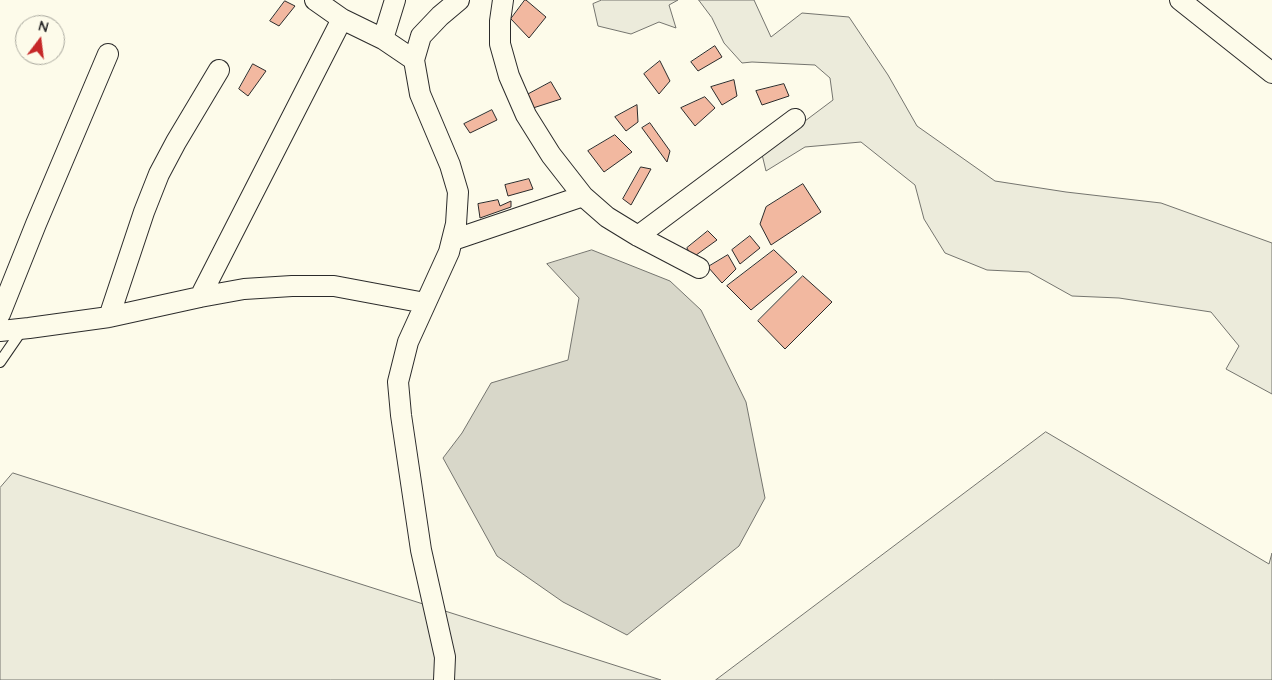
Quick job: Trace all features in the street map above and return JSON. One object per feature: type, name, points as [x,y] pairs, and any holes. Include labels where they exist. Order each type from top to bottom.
[{"type":"street","points":[[315,0],[342,19],[383,39],[414,60]]},
{"type":"street","points":[[383,39],[396,0]]},
{"type":"street","points":[[444,680],[445,657],[421,550],[401,415],[398,382],[408,342],[449,252],[456,224],[458,192],[450,165],[420,94],[414,60],[421,36],[459,0]]},
{"type":"street","points":[[503,0],[500,21],[500,44],[509,76],[526,115],[551,155],[583,196],[608,217],[638,236],[699,268]]},
{"type":"street","points":[[1180,0],[1272,73]]},
{"type":"street","points":[[200,297],[342,19]]},
{"type":"street","points":[[0,314],[108,54]]},
{"type":"street","points":[[109,317],[144,212],[159,174],[219,70]]},
{"type":"street","points":[[638,236],[795,119]]},
{"type":"street","points":[[452,240],[583,196]]},
{"type":"street","points":[[0,331],[109,317],[244,289],[334,286],[425,303]]},
{"type":"lane","points":[[0,362],[23,329]]},
{"type":"shaded area","points":[[602,0],[678,0],[669,5],[676,28],[659,22],[631,34],[598,26],[593,4]]},
{"type":"shaded area","points":[[699,0],[754,0],[771,37],[802,13],[849,17],[888,75],[917,126],[995,181],[1066,192],[1161,203],[1272,243],[1272,394],[1226,369],[1239,346],[1211,312],[1119,298],[1072,296],[1029,272],[987,270],[945,253],[924,219],[915,185],[861,142],[805,147],[766,171],[760,146],[801,124],[833,100],[830,78],[815,65],[742,63],[724,43],[712,18]]},
{"type":"shaded area","points":[[592,250],[670,281],[701,310],[746,402],[765,498],[739,546],[627,635],[563,602],[497,556],[443,458],[462,433],[491,383],[568,360],[579,298],[547,264]]},
{"type":"shaded area","points":[[1046,432],[1269,564],[1272,553],[1272,680],[716,680]]},
{"type":"shaded area","points":[[13,473],[661,680],[0,680],[0,488]]},
{"type":"building","points":[[525,0],[546,17],[529,38],[511,19]]},
{"type":"building","points":[[285,1],[295,6],[279,26],[270,21]]},
{"type":"building","points":[[715,46],[722,57],[698,71],[691,62]]},
{"type":"building","points":[[660,61],[670,81],[659,94],[644,74]]},
{"type":"building","points":[[253,64],[266,71],[248,96],[239,89]]},
{"type":"building","points":[[734,80],[737,96],[722,105],[711,87]]},
{"type":"building","points":[[551,82],[561,99],[533,108],[525,96]]},
{"type":"building","points":[[784,84],[789,96],[762,105],[756,91]]},
{"type":"building","points":[[705,97],[715,108],[695,126],[681,108]]},
{"type":"building","points":[[637,105],[638,122],[626,131],[615,117]]},
{"type":"building","points":[[492,110],[497,120],[470,133],[464,124]]},
{"type":"building","points":[[650,123],[670,151],[667,162],[642,128]]},
{"type":"building","points":[[615,135],[632,152],[604,172],[588,151]]},
{"type":"building","points":[[641,167],[651,169],[631,205],[623,199]]},
{"type":"building","points":[[529,179],[533,189],[508,196],[505,185]]},
{"type":"building","points":[[803,184],[821,212],[771,245],[760,224],[766,207]]},
{"type":"building","points":[[498,200],[500,206],[511,201],[511,207],[480,218],[478,204]]},
{"type":"building","points":[[708,231],[717,240],[692,258],[687,248]]},
{"type":"building","points":[[750,236],[760,248],[740,264],[732,250]]},
{"type":"building","points":[[774,250],[797,272],[751,310],[727,286]]},
{"type":"building","points":[[728,255],[736,269],[722,283],[708,267]]},
{"type":"building","points":[[803,276],[832,302],[785,349],[758,321]]}]
